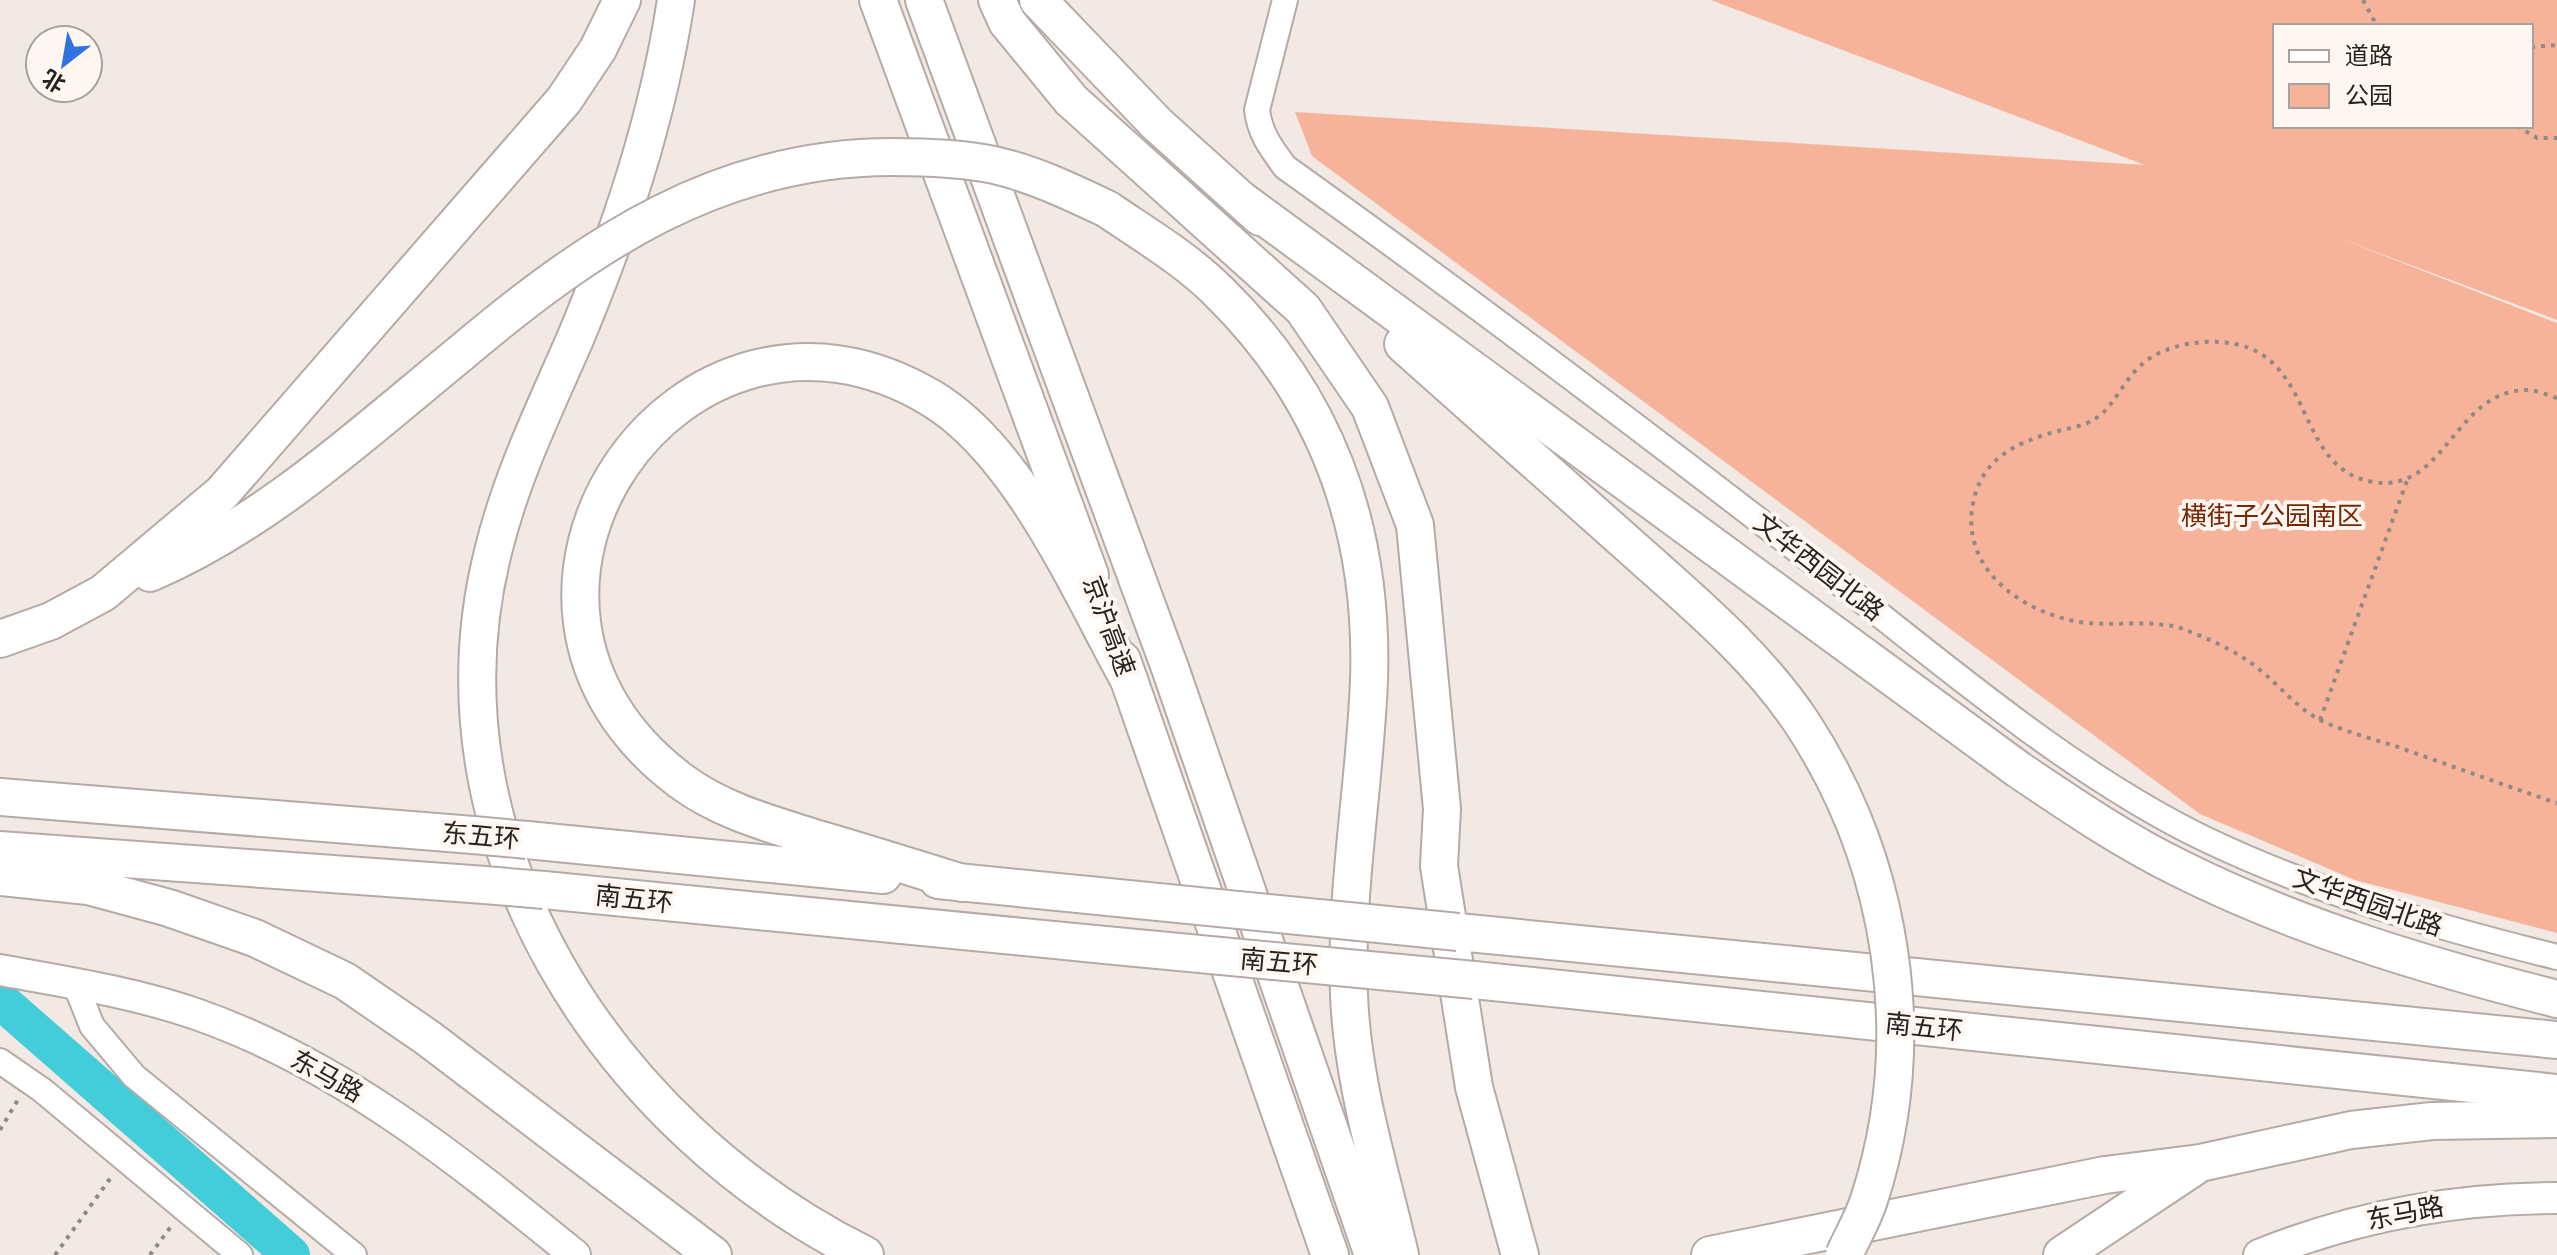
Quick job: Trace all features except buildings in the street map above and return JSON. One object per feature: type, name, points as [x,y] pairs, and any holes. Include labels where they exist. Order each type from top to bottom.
[{"type":"highway","points":[[103,593],[222,493],[283,425],[564,100],[598,49],[622,0]]},
{"type":"highway","points":[[676,0],[661,83],[628,204],[512,488],[493,551],[481,622],[481,742],[490,803],[533,921],[558,973],[587,1018],[626,1067],[675,1120],[731,1171],[789,1214],[865,1255]]},
{"type":"highway","name":"京沪高速","points":[[878,0],[1129,680],[1330,1255]]},
{"type":"highway","name":"京沪高速","points":[[924,0],[1170,668],[1373,1255]]},
{"type":"highway","points":[[997,0],[1007,22],[1071,100],[1303,309],[1370,407],[1415,525],[1436,720],[1442,809],[1439,866],[1474,1087],[1520,1255]]},
{"type":"highway","points":[[1038,0],[1157,124],[1712,619],[1801,721],[1838,785],[1879,898],[1891,950],[1893,1078],[1887,1138],[1869,1203],[1844,1255]]},
{"type":"highway","points":[[0,639],[51,621],[103,593],[180,560],[244,523],[309,478],[511,310],[623,233],[717,186],[817,160],[929,157],[994,165],[1051,183],[1107,209],[1170,252],[1218,290],[1268,344],[1302,394],[1333,453],[1356,539],[1367,605],[1369,680],[1350,896],[1349,996],[1355,1061],[1400,1255]]},
{"type":"highway","points":[[1244,202],[2019,770],[2100,825],[2177,868],[2263,908],[2340,937],[2557,999]]},
{"type":"highway","points":[[962,883],[725,807],[682,782],[641,747],[605,694],[587,652],[581,612],[581,569],[592,520],[611,476],[641,435],[677,406],[719,382],[785,365],[838,366],[880,375],[931,398],[964,423],[997,457],[1028,501],[1129,680]]},
{"type":"highway","name":"东五环","points":[[0,797],[473,835],[962,883]]},
{"type":"highway","name":"南五环","points":[[0,850],[544,890],[1474,980],[2557,1093]]},
{"type":"highway","points":[[0,877],[88,886],[169,908],[255,938],[345,981],[428,1038],[713,1255]]},
{"type":"highway","name":"南五环","points":[[962,883],[2557,1040]]},
{"type":"highway","points":[[1710,1255],[2105,1175],[2200,1163],[2351,1130],[2432,1121],[2557,1119]]},
{"type":"highway","points":[[2062,1255],[2200,1163]]},
{"type":"main road","name":"东马路","points":[[0,970],[74,981],[198,1014],[317,1069],[392,1113],[438,1146],[575,1255]]},
{"type":"main road","name":"东马路","points":[[2259,1255],[2388,1213],[2454,1203],[2557,1198]]},
{"type":"street","name":"文华西园北路","points":[[1285,0],[1257,110],[1259,127],[1267,144],[1285,167],[1565,370],[2007,713],[2112,785],[2202,837],[2309,885],[2424,924],[2557,957]]},
{"type":"street","points":[[74,981],[92,1026],[134,1076],[354,1255]]},
{"type":"street","points":[[0,1061],[29,1081],[240,1255]]},
{"type":"path","points":[[2363,0],[2376,24]]},
{"type":"path","points":[[2533,47],[2557,45]]},
{"type":"path","points":[[2520,128],[2537,138],[2557,138]]},
{"type":"path","points":[[2557,398],[2528,390],[2491,400],[2463,421],[2436,461],[2408,478],[2373,482],[2337,466],[2315,438],[2298,392],[2271,360],[2238,344],[2204,342],[2165,350],[2139,367],[2110,409],[2082,426],[2038,435],[1999,455],[1978,483],[1969,514],[1976,552],[1993,581],[2030,606],[2074,621],[2179,627],[2258,668],[2291,700],[2320,720],[2557,803]]},
{"type":"path","points":[[2320,720],[2408,478]]},
{"type":"path","points":[[0,1130],[29,1081]]},
{"type":"path","points":[[55,1255],[124,1158]]},
{"type":"path","points":[[150,1255],[184,1209]]},
{"type":"green space","name":"横街子公园南区","points":[[1711,0],[2557,0],[2557,320],[2336,237],[2557,323],[2557,933],[2355,880],[2200,814],[1312,156],[1295,112],[2145,165]]},
{"type":"waterway","points":[[0,1000],[291,1255]]}]
